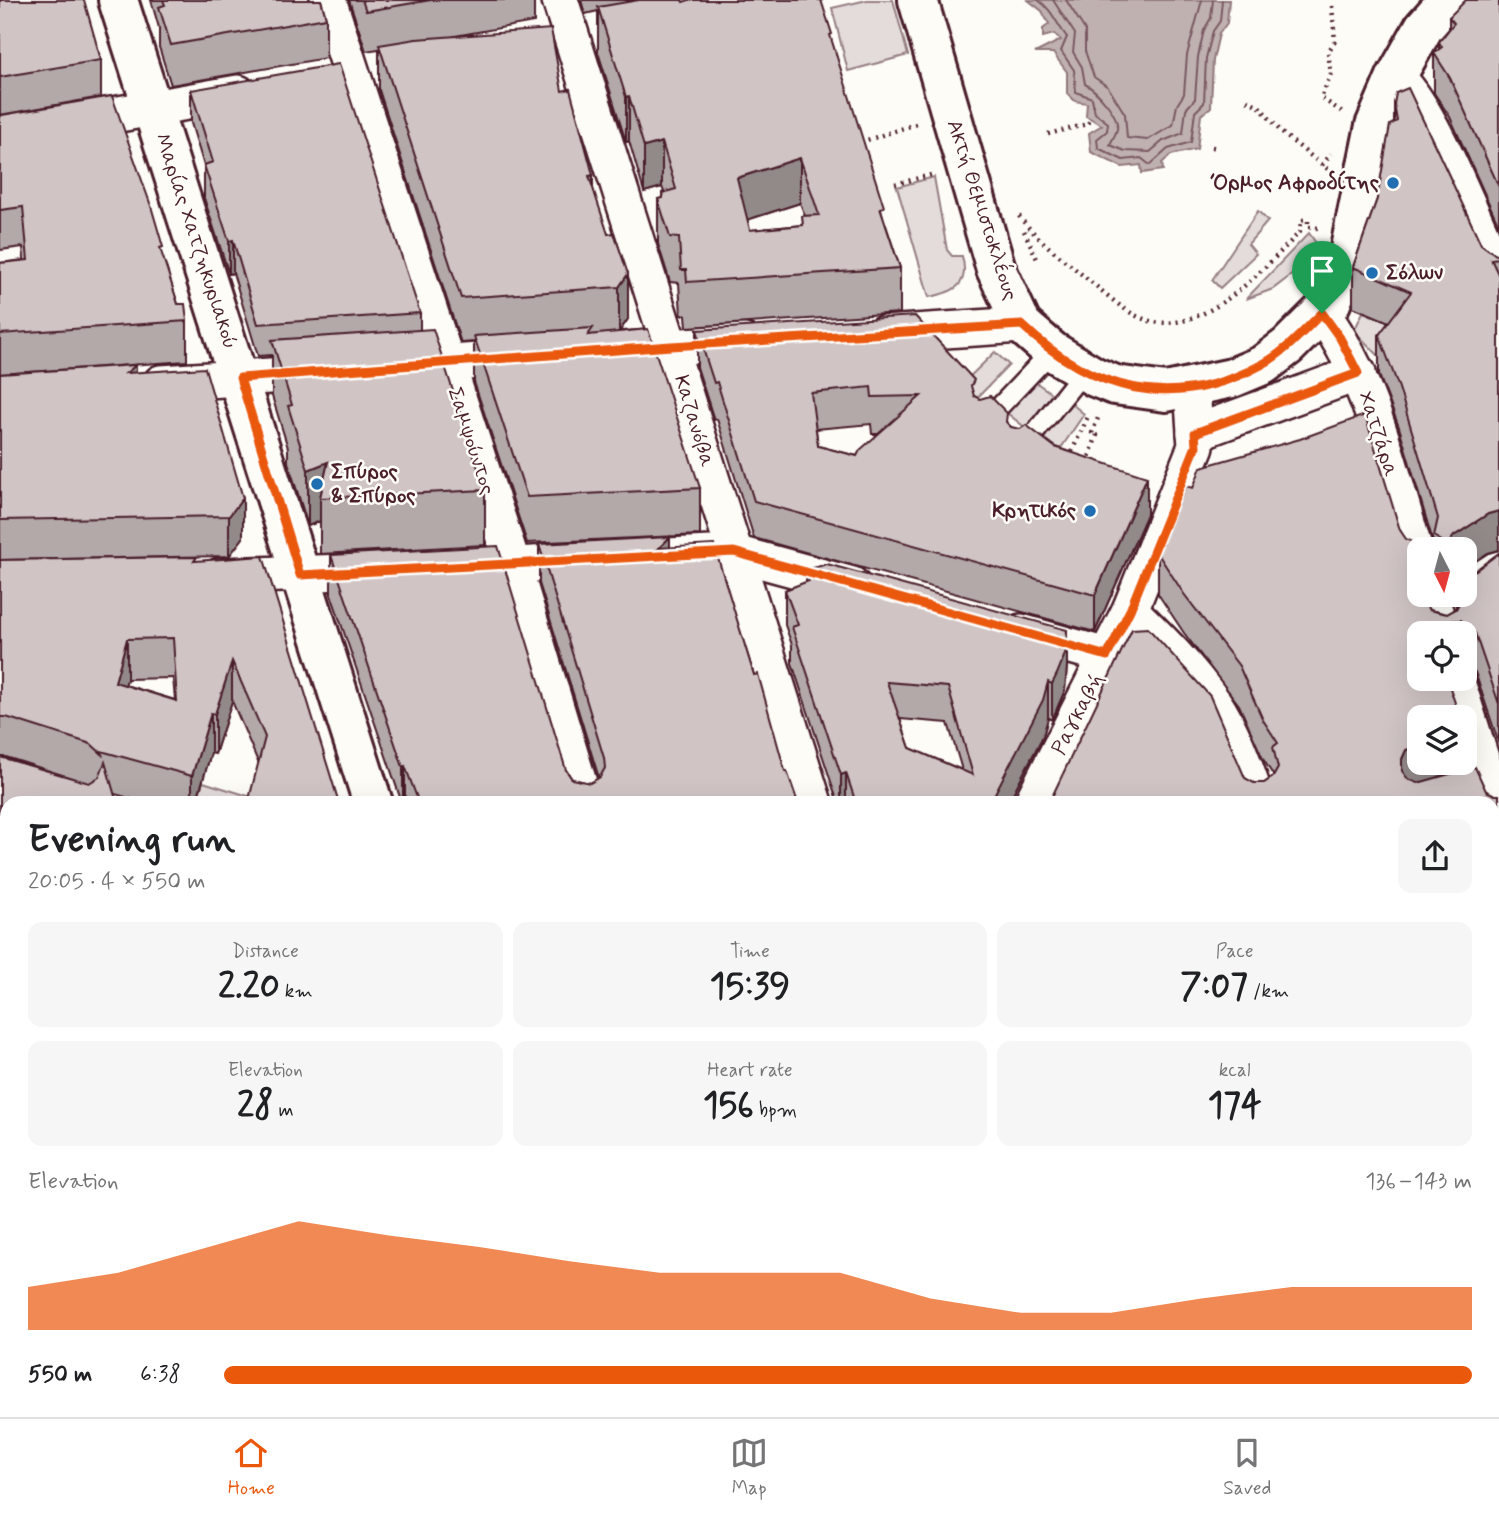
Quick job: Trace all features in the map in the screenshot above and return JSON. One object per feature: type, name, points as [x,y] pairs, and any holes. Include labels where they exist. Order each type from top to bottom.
[{"type":"main road","name":"Μαρίας Χατζηκυριακού","points":[[118,0],[371,796]]},
{"type":"main road","name":"Ακτή Θεμιστοκλέους","points":[[918,0],[996,269],[1022,325],[1052,351],[1084,371],[1115,385],[1166,393],[1232,378],[1262,365],[1288,346],[1322,313],[1337,293],[1347,263],[1375,126],[1396,77],[1424,27],[1448,0]]},
{"type":"street","name":"Σαμψούντος","points":[[328,0],[338,76],[446,364],[513,565],[583,796]]},
{"type":"street","name":"Καζανόβα","points":[[560,0],[586,34],[671,346],[812,796]]},
{"type":"street","points":[[533,43],[586,34]]},
{"type":"street","points":[[338,76],[390,67]]},
{"type":"street","points":[[1396,77],[1405,84],[1423,111],[1499,275]]},
{"type":"street","points":[[0,135],[272,87]]},
{"type":"street","name":"Χατζάρα","points":[[1322,313],[1340,338],[1358,373],[1411,537]]},
{"type":"street","points":[[850,336],[1022,325]]},
{"type":"street","points":[[133,385],[781,340]]},
{"type":"street","points":[[1195,433],[1358,373]]},
{"type":"street","name":"Ραγκαβή","points":[[1036,796],[1130,610],[1196,446],[1192,388]]},
{"type":"street","points":[[191,577],[413,570],[734,552],[881,593]]},
{"type":"street","points":[[1130,610],[1166,644],[1214,704],[1228,728],[1255,796]]},
{"type":"street","points":[[987,623],[1107,656]]},
{"type":"street","points":[[1454,792],[1493,779],[1460,691]]},
{"type":"lane","points":[[982,425],[1052,351]]},
{"type":"lane","points":[[1017,455],[1084,371]]},
{"type":"path","points":[[1332,6],[1335,41],[1328,52],[1331,74],[1321,98],[1345,114],[1341,124]]},
{"type":"path","points":[[1247,100],[1259,106],[1282,133],[1322,164],[1331,156],[1334,146]]},
{"type":"path","points":[[1048,134],[1088,124],[1091,118]]},
{"type":"path","points":[[850,146],[921,122]]},
{"type":"path","points":[[895,184],[933,174]]},
{"type":"path","points":[[1032,231],[1127,311],[1152,322],[1172,323],[1221,304],[1237,293],[1300,232],[1301,220],[1308,220],[1308,226]]},
{"type":"path","points":[[1024,231],[1038,261]]},
{"type":"path","points":[[1067,463],[1089,414]]},
{"type":"path","points":[[1086,466],[1097,435],[1092,433],[1098,418]]},
{"type":"shaded area","points":[[867,0],[893,0],[908,55],[848,71],[832,8]]},
{"type":"shaded area","points":[[934,177],[947,250],[952,256],[962,256],[964,274],[958,286],[946,293],[929,297],[897,187]]},
{"type":"shaded area","points":[[1258,211],[1268,221],[1248,244],[1256,254],[1220,288],[1212,280]]},
{"type":"shaded area","points":[[1309,233],[1325,256],[1313,283],[1298,270],[1273,289],[1246,299]]},
{"type":"shaded area","points":[[1363,312],[1403,328],[1387,364],[1354,331]]},
{"type":"shaded area","points":[[995,352],[1009,365],[974,401],[959,387]]},
{"type":"shaded area","points":[[1034,381],[1058,398],[1032,433],[1007,413]]},
{"type":"shaded area","points":[[1066,399],[1084,414],[1059,451],[1039,436]]},
{"type":"shaded area","points":[[203,782],[248,796],[198,796]]},
{"type":"water","points":[[1028,0],[1229,0],[1227,23],[1219,34],[1213,60],[1211,107],[1201,115],[1197,149],[1171,155],[1162,163],[1163,170],[1142,173],[1141,165],[1122,167],[1091,152],[1089,133],[1102,125],[1086,116],[1087,103],[1075,101],[1067,93],[1067,72],[1053,53],[1035,53],[1061,40],[1054,34],[1043,37],[1043,29],[1049,24],[1042,11]]},
{"type":"building","points":[[0,0],[84,0],[101,60],[0,77]]},
{"type":"building","points":[[163,0],[321,0],[326,18],[171,45],[159,7],[165,5]]},
{"type":"building","points":[[362,0],[431,0],[366,11]]},
{"type":"building","points":[[639,0],[821,0],[884,207],[880,208],[900,268],[687,282],[686,270],[681,270],[679,238],[670,237],[658,199],[663,198],[662,193],[676,189],[662,142],[644,147],[598,7]],"holes":[[[800,158],[819,215],[802,216],[803,225],[750,230],[737,178]]]},
{"type":"building","points":[[1466,0],[1499,0],[1499,187],[1450,78],[1434,53],[1442,47],[1439,42],[1454,23],[1449,17]]},
{"type":"building","points":[[551,29],[562,91],[570,89],[593,175],[589,176],[608,234],[614,233],[628,274],[619,287],[461,298],[379,45],[416,39]]},
{"type":"building","points":[[339,64],[420,313],[258,324],[233,240],[229,241],[204,165],[213,162],[191,90]]},
{"type":"building","points":[[1408,88],[1481,244],[1499,255],[1499,258],[1491,259],[1499,276],[1499,511],[1488,514],[1453,537],[1434,536],[1438,518],[1399,388],[1379,335],[1411,292],[1353,267],[1377,199],[1390,125],[1397,121],[1394,104],[1396,93]]},
{"type":"building","points":[[112,96],[151,206],[163,247],[160,248],[178,304],[185,304],[187,321],[0,334],[0,263],[28,260],[23,207],[0,210],[0,117]]},
{"type":"building","points":[[915,316],[974,380],[971,386],[974,396],[980,399],[990,396],[1007,413],[1006,422],[1011,427],[1020,429],[1026,425],[1055,447],[1147,477],[1095,595],[754,501],[717,382],[714,383],[697,330]],"holes":[[[871,387],[872,397],[921,396],[860,450],[857,456],[818,446],[811,393]]]},
{"type":"building","points":[[593,328],[588,335],[648,329],[700,488],[527,497],[474,336]]},
{"type":"building","points":[[433,329],[485,490],[320,498],[328,462],[308,470],[288,406],[292,405],[272,340]]},
{"type":"building","points":[[136,365],[126,373],[205,368],[243,498],[229,516],[0,520],[0,374]]},
{"type":"building","points":[[1365,415],[1400,530],[1407,539],[1407,607],[1427,607],[1429,610],[1447,614],[1457,607],[1477,607],[1477,569],[1499,553],[1499,704],[1477,639],[1477,621],[1407,621],[1407,691],[1451,691],[1456,705],[1407,705],[1407,750],[1402,759],[1402,771],[1408,779],[1418,783],[1446,775],[1477,775],[1477,771],[1486,791],[1499,796],[1052,796],[1132,629],[1148,628],[1210,696],[1245,778],[1254,783],[1264,783],[1273,777],[1278,768],[1273,747],[1278,743],[1263,720],[1239,666],[1184,594],[1158,554],[1186,486],[1193,488],[1201,467],[1300,439]]},
{"type":"building","points":[[670,537],[659,548],[714,545],[754,675],[758,674],[785,771],[796,796],[416,796],[405,766],[403,767],[331,555],[498,546],[566,770],[572,779],[590,783],[600,777],[605,768],[604,758],[539,544]]},
{"type":"building","points":[[263,556],[337,796],[250,796],[265,737],[232,661],[215,714],[211,713],[192,776],[101,751],[102,754],[91,744],[0,717],[0,560],[197,557],[194,561]],"holes":[[[173,638],[177,701],[115,682],[127,639]]]},
{"type":"building","points":[[827,564],[1067,630],[1065,654],[1057,674],[1052,684],[1048,682],[1043,700],[994,796],[854,796],[846,773],[841,775],[792,627],[798,625],[785,590],[809,581],[806,570]],"holes":[[[887,682],[948,687],[973,775],[910,748]]]},
{"type":"building","points":[[0,757],[89,783],[99,777],[105,762],[115,796],[0,796]]},
{"type":"place","name":"Όρμος Αφροδίτης","points":[[1393,183]]},
{"type":"place","name":"Σόλων","points":[[1372,273]]},
{"type":"place","name":"Σπύρος & Σπύρος","points":[[317,484]]},
{"type":"place","name":"Κρητικός","points":[[1090,511]]},
{"type":"route","points":[[1322,313],[1340,338],[1358,373],[1195,433],[1196,446],[1130,610],[1107,656],[734,552],[300,575],[240,378],[671,346],[1022,325],[1052,351],[1095,377],[1115,385],[1166,393],[1232,378],[1262,365],[1288,346],[1322,313]]}]
